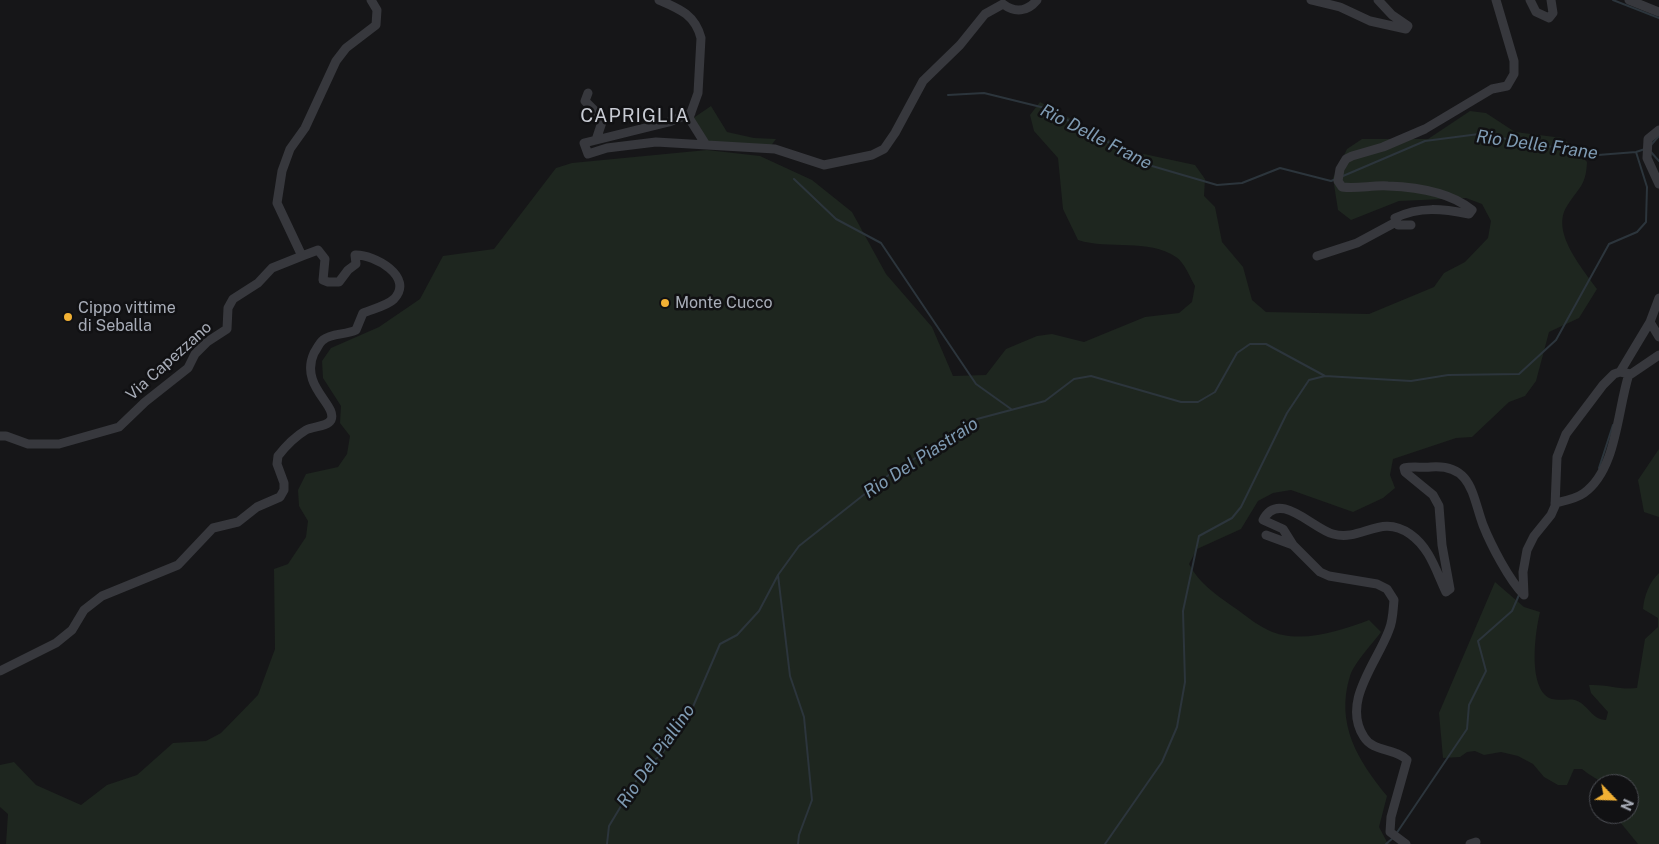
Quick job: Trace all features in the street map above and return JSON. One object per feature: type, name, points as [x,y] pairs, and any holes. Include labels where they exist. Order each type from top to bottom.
[{"type":"street","points":[[0,671],[56,643],[72,630],[84,610],[102,596],[178,565],[204,535],[213,528],[238,522],[257,507],[280,498],[284,490],[284,483],[277,464],[278,456],[306,430],[328,423],[332,418],[332,412],[313,383],[310,371],[312,359],[317,348],[323,340],[331,336],[356,330],[363,313],[393,300],[400,288],[399,279],[395,274],[362,255],[355,255],[356,264],[352,269],[348,270],[339,282],[324,280],[325,259],[318,250],[302,256],[277,203],[282,171],[290,149],[305,128],[336,61],[346,48],[376,25],[377,10],[370,0]]},
{"type":"street","points":[[659,0],[689,14],[699,30],[701,38],[698,93],[689,118],[706,145]]},
{"type":"street","points":[[691,113],[669,122],[584,143],[588,154],[607,148],[656,142],[775,149],[824,165],[872,155],[884,149],[895,134],[923,81],[960,45],[985,14],[1002,2],[1015,10],[1023,10],[1037,0]]},
{"type":"street","points":[[1311,0],[1340,7],[1370,21],[1406,29],[1408,26],[1392,15],[1378,0]]},
{"type":"street","points":[[1396,222],[1395,218],[1403,214],[1437,208],[1469,214],[1472,210],[1445,194],[1388,186],[1357,189],[1342,187],[1338,181],[1340,169],[1346,159],[1352,156],[1383,148],[1416,133],[1492,89],[1507,86],[1514,74],[1514,61],[1496,0]]},
{"type":"street","points":[[1530,0],[1536,12],[1550,18],[1553,13],[1550,0]]},
{"type":"street","points":[[1629,0],[1659,12]]},
{"type":"street","points":[[588,93],[585,101],[602,119],[596,140]]},
{"type":"street","points":[[1659,130],[1648,139],[1647,158],[1659,184]]},
{"type":"street","points":[[1396,222],[1398,225],[1411,225]]},
{"type":"street","points":[[1316,256],[1357,243],[1396,222]]},
{"type":"street","name":"Via Capezzano","points":[[0,436],[6,436],[28,444],[59,444],[119,427],[144,402],[188,368],[195,354],[201,348],[227,330],[228,308],[233,299],[258,283],[272,268],[302,256]]},
{"type":"street","points":[[1555,503],[1582,495],[1598,481],[1608,463],[1624,373],[1650,322],[1659,298]]},
{"type":"street","points":[[1650,322],[1659,337]]},
{"type":"street","points":[[1406,844],[1390,832],[1391,817],[1407,760],[1401,754],[1370,744],[1363,737],[1356,705],[1364,683],[1390,629],[1394,600],[1387,589],[1377,584],[1345,579],[1320,572],[1293,545],[1283,529],[1263,520],[1266,514],[1274,509],[1293,512],[1330,534],[1340,536],[1388,524],[1410,534],[1424,547],[1433,560],[1446,592],[1450,589],[1450,582],[1442,545],[1439,506],[1433,495],[1405,472],[1404,468],[1442,466],[1462,474],[1470,486],[1483,526],[1510,576],[1524,595],[1522,572],[1527,550],[1534,536],[1551,515],[1555,503],[1557,456],[1566,434],[1603,385],[1614,374],[1624,373],[1659,355]]},
{"type":"street","points":[[1266,535],[1293,545]]},
{"type":"shaded area","points":[[1040,102],[1130,151],[1195,165],[1205,179],[1204,196],[1215,207],[1222,242],[1243,267],[1252,300],[1266,312],[1369,314],[1434,287],[1444,273],[1465,262],[1488,238],[1491,221],[1482,204],[1466,198],[1399,201],[1351,220],[1338,210],[1333,178],[1347,149],[1362,139],[1428,139],[1470,111],[1486,113],[1515,132],[1563,138],[1587,162],[1583,181],[1563,216],[1563,227],[1570,250],[1597,289],[1579,318],[1549,332],[1536,381],[1525,396],[1509,402],[1472,437],[1456,438],[1393,459],[1390,475],[1395,488],[1383,498],[1353,512],[1291,490],[1273,493],[1258,501],[1241,529],[1197,549],[1189,564],[1202,582],[1219,597],[1268,630],[1293,636],[1319,635],[1369,620],[1381,632],[1359,659],[1352,671],[1346,694],[1345,710],[1347,726],[1352,741],[1367,769],[1387,796],[1379,827],[1387,842],[1391,844],[6,844],[8,814],[0,807],[0,765],[14,762],[36,785],[81,805],[107,785],[137,775],[173,743],[206,741],[221,733],[258,695],[275,649],[274,569],[288,564],[306,537],[308,521],[299,506],[298,490],[306,474],[338,467],[347,454],[350,436],[340,423],[341,406],[323,378],[322,361],[331,348],[379,327],[420,299],[443,256],[494,249],[556,168],[572,163],[707,150],[760,156],[812,180],[852,212],[886,274],[932,327],[953,376],[986,375],[1006,349],[1037,336],[1052,334],[1084,342],[1145,317],[1179,313],[1192,302],[1195,286],[1179,259],[1165,251],[1153,248],[1090,243],[1078,240],[1063,209],[1058,158],[1034,131],[1030,115]]},
{"type":"shaded area","points":[[711,106],[727,132],[754,138],[776,139],[770,147],[709,143],[692,119]]},
{"type":"shaded area","points":[[1659,449],[1659,517],[1644,512],[1638,480]]},
{"type":"shaded area","points":[[1659,573],[1659,844],[1638,844],[1622,824],[1639,824],[1639,774],[1590,774],[1582,769],[1574,769],[1567,785],[1558,785],[1544,777],[1533,764],[1518,756],[1501,752],[1484,755],[1475,751],[1467,752],[1460,757],[1443,758],[1439,713],[1495,582],[1524,607],[1540,612],[1535,643],[1535,667],[1540,688],[1545,695],[1556,700],[1575,700],[1593,715],[1606,720],[1608,712],[1591,693],[1589,685],[1637,688],[1645,639],[1658,627],[1658,618],[1643,609],[1646,595]]},
{"type":"waterway","points":[[1613,0],[1659,18]]},
{"type":"waterway","name":"Rio Delle Frane","points":[[948,95],[984,93],[1045,108],[1152,166],[1217,185],[1242,183],[1280,168],[1331,181],[1336,179]]},
{"type":"waterway","name":"Rio Delle Frane","points":[[1343,176],[1425,141],[1479,134],[1598,155],[1636,152],[1645,149]]},
{"type":"waterway","points":[[1651,145],[1659,136]]},
{"type":"waterway","name":"Rio Del Piastraio","points":[[607,844],[609,826],[644,768],[661,755],[692,709],[720,644],[737,635],[759,611],[778,575],[799,546],[890,474],[977,419],[1045,401],[1074,379],[1091,376],[1181,402],[1198,402],[1215,392],[1237,353],[1250,344],[1266,344],[1325,376],[1411,381],[1448,375],[1519,374],[1556,340],[1609,244],[1637,232],[1646,222],[1647,187],[1636,152]]},
{"type":"waterway","points":[[1651,152],[1659,161]]},
{"type":"waterway","points":[[794,179],[836,219],[881,243],[976,384],[1011,409]]},
{"type":"waterway","points":[[1105,844],[1162,762],[1177,727],[1185,682],[1183,611],[1199,536],[1232,518],[1241,507],[1287,413],[1309,380],[1325,376]]},
{"type":"waterway","points":[[1599,468],[1613,425]]},
{"type":"waterway","points":[[778,575],[790,676],[804,717],[812,800],[799,835],[798,844]]},
{"type":"waterway","points":[[1396,834],[1467,729],[1469,705],[1486,671],[1478,641],[1512,611],[1519,595]]},
{"type":"waterway","points":[[1386,844],[1393,838]]},
{"type":"place","name":"Monte Cucco","points":[[665,303]]},
{"type":"place","name":"Cippo vittime di Seballa","points":[[68,317]]},
{"type":"district","name":"CAPRIGLIA","points":[[635,116]]},
{"type":"water label","name":"Rio Del Piallino","points":[[656,756]]}]
